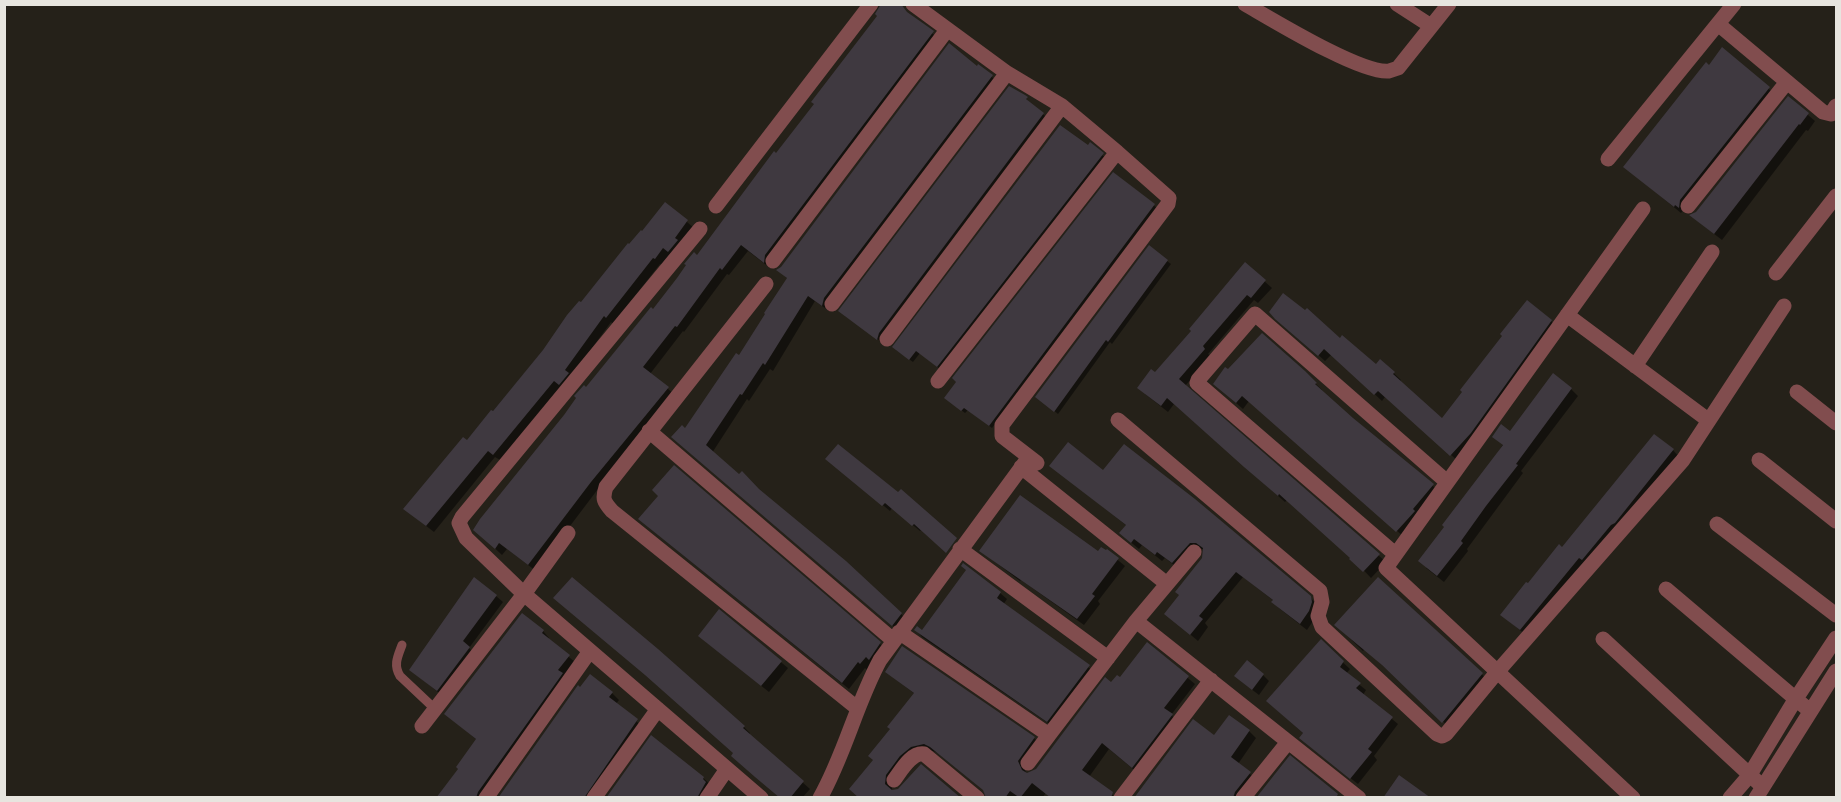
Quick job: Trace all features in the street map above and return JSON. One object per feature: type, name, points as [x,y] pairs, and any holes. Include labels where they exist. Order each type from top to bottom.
[{"type":"street","points":[[716,206],[871,4]]},
{"type":"street","points":[[913,4],[1007,73],[1062,106],[1169,198],[1168,204],[1002,424],[1002,436],[1029,463],[1167,584]]},
{"type":"street","points":[[1245,4],[1343,57],[1368,67],[1388,71],[1398,68],[1449,4]]},
{"type":"street","points":[[1397,4],[1431,26]]},
{"type":"street","points":[[1608,159],[1734,4]]},
{"type":"street","points":[[1718,24],[1823,112],[1831,114],[1836,106]]},
{"type":"street","points":[[773,261],[947,30]]},
{"type":"street","points":[[832,304],[1007,73]]},
{"type":"street","points":[[1688,206],[1787,82]]},
{"type":"street","points":[[887,339],[1062,106]]},
{"type":"street","points":[[938,381],[1117,152]]},
{"type":"street","points":[[1776,273],[1836,196]]},
{"type":"street","points":[[1633,798],[1387,569],[1387,566],[1643,208]]},
{"type":"street","points":[[700,229],[459,523],[466,538],[524,594],[761,798]]},
{"type":"street","points":[[1635,366],[1712,252]]},
{"type":"street","points":[[766,284],[606,487],[602,496],[604,503],[857,708]]},
{"type":"street","points":[[1118,420],[1320,591],[1323,602],[1318,616],[1322,627],[1437,734],[1442,736],[1683,460],[1784,306]]},
{"type":"street","points":[[1395,554],[1197,383],[1198,380],[1255,314],[1447,482]]},
{"type":"street","points":[[1567,315],[1708,420]]},
{"type":"street","points":[[1797,392],[1836,423]]},
{"type":"street","points":[[650,431],[896,636],[1049,735]]},
{"type":"street","points":[[1759,460],[1836,521]]},
{"type":"street","points":[[824,796],[871,676],[896,636],[960,549],[1029,463]]},
{"type":"street","points":[[1717,524],[1836,615]]},
{"type":"street","points":[[422,726],[568,533]]},
{"type":"street","points":[[960,549],[1108,658]]},
{"type":"street","points":[[1028,763],[1136,621],[1194,552]]},
{"type":"street","points":[[1666,589],[1810,711]]},
{"type":"street","points":[[1136,621],[1358,797]]},
{"type":"street","points":[[1730,798],[1749,776],[1836,638]]},
{"type":"street","points":[[1603,639],[1749,776],[1759,793],[1836,671]]},
{"type":"street","points":[[486,798],[590,651]]},
{"type":"street","points":[[1121,798],[1211,680]]},
{"type":"street","points":[[594,798],[658,709]]},
{"type":"street","points":[[1243,798],[1288,742]]},
{"type":"street","points":[[894,780],[914,756],[919,753],[924,754],[976,798]]},
{"type":"street","points":[[707,798],[727,769]]},
{"type":"lane","points":[[402,645],[395,663],[396,670],[435,709]]},
{"type":"building","points":[[881,4],[901,4],[907,12],[934,31],[765,255],[764,263],[741,245],[722,270],[720,268],[677,327],[675,326],[643,367],[669,387],[591,482],[528,565],[499,543],[495,549],[473,530],[480,519],[564,415],[576,398],[574,396],[584,385],[586,387],[651,307],[653,309],[694,252],[697,255],[774,151],[776,153],[814,104],[811,102],[877,16],[875,14]]},
{"type":"building","points":[[949,43],[977,66],[978,64],[993,75],[824,298],[822,306],[808,296],[765,365],[763,363],[742,395],[740,394],[706,445],[739,474],[742,471],[759,489],[846,561],[902,613],[892,626],[671,437],[682,425],[685,428],[736,353],[739,355],[765,314],[787,278],[776,270],[781,267]]},
{"type":"building","points":[[1722,47],[1770,87],[1680,200],[1679,208],[1675,205],[1674,207],[1623,167],[1706,62],[1709,65]]},
{"type":"building","points":[[1009,86],[1028,97],[1026,99],[1044,113],[879,333],[877,340],[838,311]]},
{"type":"building","points":[[1788,96],[1809,113],[1714,234],[1689,215],[1696,212]]},
{"type":"building","points":[[1060,125],[1088,145],[1090,142],[1104,153],[937,367],[916,351],[909,360],[892,347]]},
{"type":"building","points":[[1113,172],[1155,204],[989,426],[964,408],[961,411],[944,398],[956,382],[952,378]]},
{"type":"building","points":[[665,202],[688,220],[675,238],[678,240],[668,252],[663,248],[655,259],[653,258],[606,318],[604,316],[565,370],[569,373],[559,385],[554,381],[493,455],[488,451],[426,526],[403,509],[463,437],[467,440],[491,410],[493,411],[543,350],[567,315],[579,301],[581,302],[628,243],[642,231]]},
{"type":"building","points":[[1149,245],[1168,260],[1054,412],[1035,397]]},
{"type":"building","points":[[1245,262],[1266,280],[1251,298],[1247,295],[1203,346],[1205,349],[1179,379],[1380,554],[1363,572],[1279,494],[1278,496],[1244,467],[1167,398],[1161,406],[1137,388],[1151,369],[1155,372],[1191,331],[1189,329]]},
{"type":"building","points":[[1283,293],[1305,310],[1307,308],[1340,338],[1342,335],[1376,364],[1380,359],[1395,372],[1393,374],[1442,418],[1462,392],[1460,390],[1502,336],[1500,334],[1527,300],[1552,320],[1471,433],[1450,456],[1378,391],[1374,395],[1324,349],[1318,356],[1275,319],[1269,312]]},
{"type":"building","points":[[1262,333],[1353,418],[1434,484],[1413,509],[1415,511],[1396,532],[1242,396],[1236,403],[1213,384],[1225,367],[1228,369]]},
{"type":"building","points":[[1553,373],[1572,388],[1461,541],[1463,543],[1437,576],[1418,561],[1444,527],[1442,525],[1503,445],[1492,437],[1501,424],[1510,431]]},
{"type":"building","points":[[1654,434],[1674,449],[1615,523],[1582,560],[1579,558],[1520,630],[1500,615],[1559,544],[1562,547]]},
{"type":"building","points":[[1068,442],[1103,470],[1124,444],[1195,499],[1311,596],[1309,611],[1300,624],[1236,572],[1199,616],[1203,619],[1190,635],[1164,614],[1179,595],[1175,592],[1202,558],[1203,548],[1196,543],[1190,543],[1172,563],[1157,552],[1155,555],[1134,539],[1131,543],[1119,533],[1126,525],[1049,466]]},
{"type":"building","points":[[838,444],[898,492],[901,489],[957,538],[946,553],[914,524],[912,526],[885,503],[882,506],[825,459]]},
{"type":"building","points":[[674,465],[881,642],[869,660],[866,657],[860,664],[858,662],[842,683],[638,519],[658,496],[652,490]]},
{"type":"building","points":[[1020,495],[1098,551],[1101,547],[1107,549],[1119,558],[1092,594],[1095,596],[1077,619],[979,551]]},
{"type":"building","points":[[963,563],[1001,592],[997,598],[1090,665],[1047,722],[914,630],[917,626],[922,630],[966,570],[961,566]]},
{"type":"building","points":[[474,577],[497,595],[463,641],[470,647],[437,691],[409,670]]},
{"type":"building","points":[[572,577],[658,649],[804,781],[790,798],[780,798],[755,777],[731,756],[733,753],[645,675],[553,598]]},
{"type":"building","points":[[1378,577],[1483,673],[1442,723],[1382,665],[1334,625]]},
{"type":"building","points":[[719,609],[782,661],[761,686],[698,636]]},
{"type":"building","points":[[522,613],[544,630],[542,633],[570,655],[558,670],[563,673],[476,798],[436,798],[458,769],[456,767],[476,739],[444,714]]},
{"type":"building","points":[[1321,639],[1344,661],[1340,667],[1361,683],[1356,688],[1393,717],[1368,749],[1372,752],[1350,779],[1299,738],[1303,733],[1266,701]]},
{"type":"building","points":[[1147,642],[1189,676],[1164,708],[1173,714],[1132,768],[1102,743],[1082,770],[1113,792],[1111,798],[1051,798],[1032,783],[1020,798],[1010,791],[1005,798],[986,798],[983,790],[924,744],[911,747],[900,756],[886,775],[885,784],[892,790],[898,789],[921,764],[961,798],[859,798],[849,789],[873,760],[868,756],[890,729],[887,727],[914,693],[885,672],[902,646],[1035,737],[1018,761],[1022,770],[1027,773],[1036,769],[1105,677],[1111,682],[1117,675],[1120,677]]},
{"type":"building","points":[[1247,660],[1264,674],[1252,690],[1234,676]]},
{"type":"building","points":[[590,674],[613,692],[609,697],[638,719],[584,798],[498,798],[578,685],[580,687]]},
{"type":"building","points":[[1229,715],[1250,730],[1231,757],[1251,772],[1233,798],[1134,798],[1193,719],[1214,735]]},
{"type":"building","points":[[651,735],[704,777],[706,782],[697,798],[606,798]]},
{"type":"building","points":[[1290,755],[1338,794],[1336,798],[1256,798]]},
{"type":"building","points":[[1399,775],[1431,798],[1383,798]]}]
